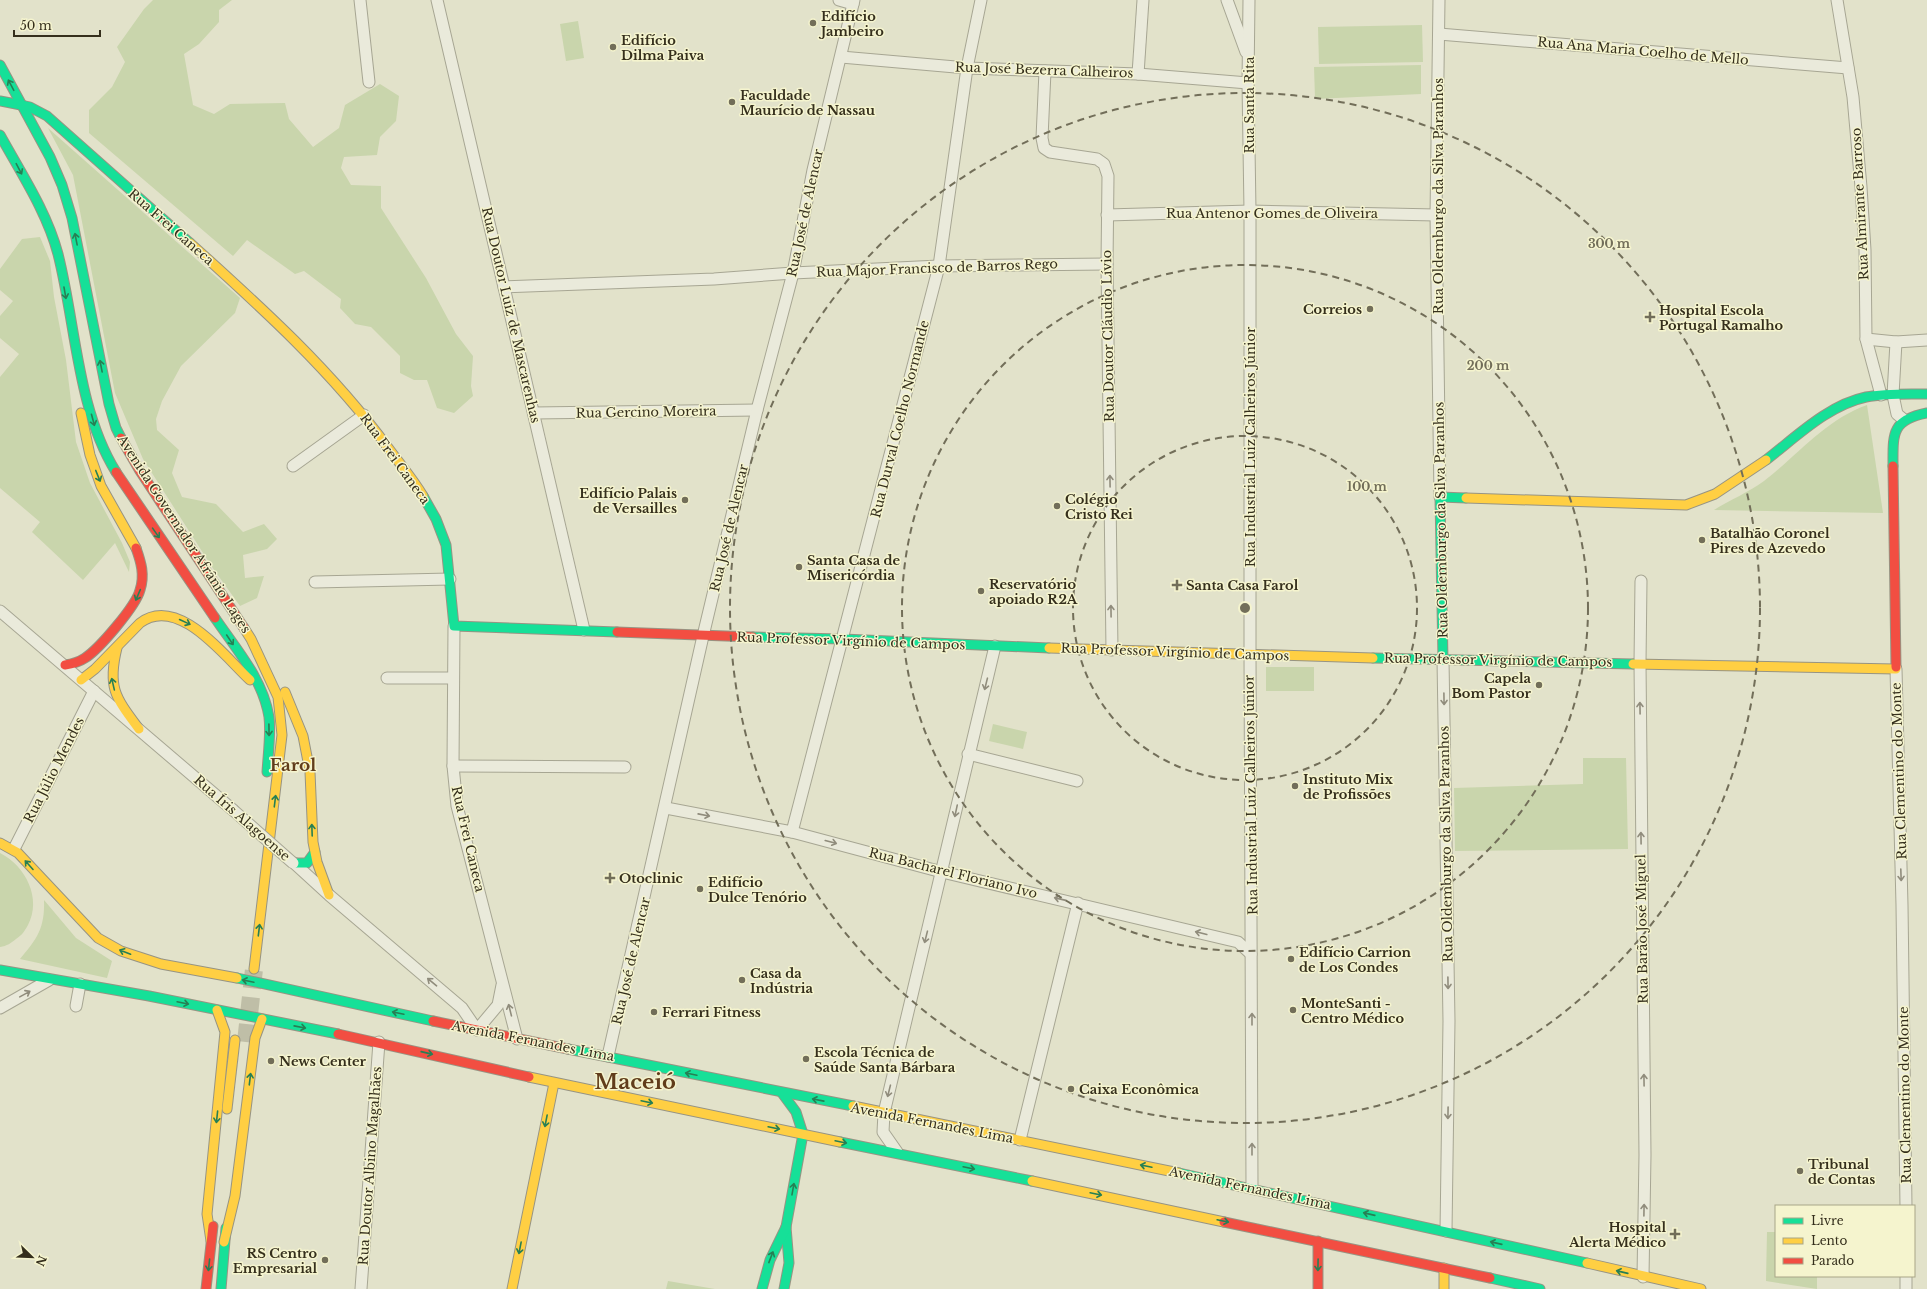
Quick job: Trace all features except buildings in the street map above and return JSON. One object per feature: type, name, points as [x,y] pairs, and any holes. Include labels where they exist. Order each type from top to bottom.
[{"type":"main road","name":"Avenida Governador Afrânio Lages","points":[[0,65],[50,157],[62,185],[72,218],[109,404],[116,428],[140,471],[251,639],[278,697],[281,713],[282,735],[254,969]]},
{"type":"main road","name":"Rua Frei Caneca","points":[[0,101],[30,107],[47,116],[259,305],[301,346],[364,415],[418,488],[436,519],[446,545],[454,626]]},
{"type":"main road","name":"Avenida Governador Afrânio Lages","points":[[0,135],[5,152],[50,228],[58,255],[78,356],[97,433],[110,462],[131,496],[251,670],[262,691],[269,718],[270,732],[266,781]]},
{"type":"main road","points":[[65,665],[73,664],[86,658],[96,650],[126,614],[138,597],[142,583],[143,570],[138,553],[106,497],[87,448],[78,395],[78,356]]},
{"type":"main road","points":[[1440,498],[1686,505],[1702,502],[1752,472],[1818,421],[1848,404],[1881,395],[1927,394]]},
{"type":"main road","points":[[1903,419],[1927,413]]},
{"type":"main road","name":"Rua Clementino do Monte","points":[[1896,668],[1893,441],[1897,427],[1903,419]]},
{"type":"main road","name":"Rua Oldemburgo da Silva Paranhos","points":[[1440,498],[1443,660]]},
{"type":"main road","points":[[81,680],[100,666],[130,632],[146,619],[159,615],[170,616],[191,625],[262,691]]},
{"type":"main road","name":"Rua Professor Virgínio de Campos","points":[[454,626],[584,630],[703,636],[843,639],[995,646],[1443,660],[1896,668]]},
{"type":"main road","points":[[251,639],[282,685],[303,736],[310,772],[315,852],[329,895]]},
{"type":"main road","points":[[117,647],[111,668],[112,683],[120,703],[139,729]]},
{"type":"main road","points":[[250,922],[262,820]]},
{"type":"main road","points":[[0,843],[14,849]]},
{"type":"main road","name":"Avenida Fernandes Lima","points":[[14,849],[98,938],[120,951],[161,964],[196,970],[517,1039],[608,1056],[782,1093],[1252,1188],[1643,1277],[1702,1289]]},
{"type":"main road","points":[[293,862],[307,864],[315,852]]},
{"type":"main road","points":[[0,970],[49,980],[149,996],[379,1042],[554,1083],[1318,1241],[1540,1289]]},
{"type":"main road","points":[[211,1240],[207,1214],[225,1032],[217,1010]]},
{"type":"main road","points":[[224,1242],[235,1196],[255,1038],[262,1019]]},
{"type":"main road","points":[[206,1289],[235,1040]]},
{"type":"main road","points":[[220,1289],[246,1042]]},
{"type":"main road","points":[[512,1289],[554,1083]]},
{"type":"main road","points":[[782,1093],[798,1114],[802,1125],[803,1134],[786,1227],[789,1263],[784,1289]]},
{"type":"main road","points":[[762,1289],[770,1260],[786,1227]]},
{"type":"main road","points":[[1318,1241],[1318,1289]]},
{"type":"main road","points":[[1444,1268],[1444,1289]]},
{"type":"street","points":[[360,0],[369,82]]},
{"type":"street","name":"Rua Doutor Luiz de Mascarenhas","points":[[437,0],[584,630]]},
{"type":"street","points":[[839,0],[853,2]]},
{"type":"street","name":"Rua Durval Coelho Normande","points":[[792,832],[939,266],[966,68],[981,0]]},
{"type":"street","points":[[1138,74],[1143,0]]},
{"type":"street","points":[[1227,0],[1249,60]]},
{"type":"street","name":"Rua Santa Rita","points":[[1249,0],[1248,83],[1250,211]]},
{"type":"street","name":"Rua Oldemburgo da Silva Paranhos","points":[[1438,0],[1439,34],[1436,215],[1440,498]]},
{"type":"street","name":"Rua Almirante Barroso","points":[[1837,0],[1853,97],[1861,187],[1866,339],[1881,395]]},
{"type":"street","name":"Rua José de Alencar","points":[[608,1056],[666,808],[703,636],[757,410],[793,273],[813,170],[853,2]]},
{"type":"street","name":"Rua Ana Maria Coelho de Mello","points":[[1439,34],[1848,68]]},
{"type":"street","name":"Rua José Bezerra Calheiros","points":[[841,56],[966,68],[1138,74],[1248,83]]},
{"type":"street","name":"Rua Doutor Cláudio Lívio","points":[[1045,71],[1042,138],[1044,148],[1050,152],[1091,157],[1101,161],[1108,176],[1107,264],[1112,650]]},
{"type":"street","name":"Rua Antenor Gomes de Oliveira","points":[[1107,215],[1250,211],[1436,215]]},
{"type":"street","name":"Rua Industrial Luiz Calheiros Júnior","points":[[1250,211],[1252,1188]]},
{"type":"street","name":"Rua Major Francisco de Barros Rego","points":[[504,287],[714,279],[793,273],[939,266],[1107,264]]},
{"type":"street","points":[[1866,339],[1896,342],[1927,340]]},
{"type":"street","points":[[1896,342],[1893,395],[1897,414],[1903,419]]},
{"type":"street","name":"Rua Gercino Moreira","points":[[534,413],[757,410]]},
{"type":"street","points":[[293,466],[364,415]]},
{"type":"street","points":[[315,582],[450,579]]},
{"type":"street","name":"Rua Barão José Miguel","points":[[1642,581],[1640,663],[1645,1155],[1643,1277]]},
{"type":"street","name":"Rua Íris Alagoense","points":[[0,611],[65,665],[293,862],[329,895],[462,1008],[477,1030]]},
{"type":"street","name":"Rua Frei Caneca","points":[[454,626],[453,766],[458,806],[517,1039]]},
{"type":"street","points":[[899,1154],[884,1132],[884,1113],[942,872],[968,754],[995,646]]},
{"type":"street","name":"Rua Oldemburgo da Silva Paranhos","points":[[1443,660],[1449,1021],[1446,1231]]},
{"type":"street","name":"Rua Clementino do Monte","points":[[1896,668],[1903,921],[1906,1205]]},
{"type":"street","points":[[387,678],[454,678]]},
{"type":"street","name":"Rua Júlio Mendes","points":[[14,849],[94,691]]},
{"type":"street","points":[[968,754],[1077,781]]},
{"type":"street","points":[[453,766],[625,767]]},
{"type":"street","name":"Rua Bacharel Floriano Ivo","points":[[666,808],[792,832],[942,872],[1238,942],[1252,954]]},
{"type":"street","points":[[1020,1140],[1078,903]]},
{"type":"street","points":[[1238,942],[1252,929]]},
{"type":"street","points":[[0,1008],[49,980]]},
{"type":"street","name":"Rua Frei Caneca","points":[[477,1030],[498,1005],[503,981]]},
{"type":"street","points":[[76,1006],[80,984]]},
{"type":"street","name":"Rua Doutor Albino Magalhães","points":[[361,1289],[379,1042]]},
{"type":"street","points":[[1906,1277],[1906,1289]]},
{"type":"green space","points":[[153,0],[232,0],[219,10],[219,22],[199,44],[184,54],[193,105],[214,114],[230,104],[285,103],[289,119],[313,147],[339,128],[345,105],[380,84],[399,96],[396,121],[380,137],[377,155],[344,157],[341,168],[351,185],[381,186],[381,208],[426,278],[456,334],[473,356],[471,386],[473,396],[454,413],[437,408],[427,380],[414,380],[400,373],[400,356],[371,327],[355,324],[340,308],[341,299],[304,271],[295,274],[247,240],[233,256],[89,133],[89,110],[112,87],[125,62],[117,47],[144,9]]},
{"type":"green space","points":[[578,21],[584,58],[566,61],[560,24]]},
{"type":"green space","points":[[1422,25],[1423,62],[1319,64],[1318,27]]},
{"type":"green space","points":[[1421,65],[1421,94],[1315,99],[1314,67]]},
{"type":"green space","points":[[48,128],[240,298],[235,313],[181,366],[162,401],[156,419],[157,430],[179,450],[172,473],[182,497],[216,504],[243,532],[264,524],[277,539],[267,549],[243,555],[245,578],[264,576],[257,598],[240,606],[212,567],[143,459],[115,393],[73,175]]},
{"type":"green space","points":[[40,237],[50,261],[54,297],[66,360],[76,442],[90,483],[122,543],[130,562],[129,572],[115,543],[83,580],[32,532],[40,522],[0,488],[0,377],[19,354],[0,338],[0,316],[13,301],[0,290],[0,269],[22,239]]},
{"type":"green space","points":[[1867,405],[1883,513],[1714,510],[1764,481],[1813,438],[1838,419]]},
{"type":"green space","points":[[1266,667],[1314,667],[1314,691],[1266,691]]},
{"type":"green space","points":[[993,724],[1027,732],[1023,749],[989,741]]},
{"type":"green space","points":[[1583,758],[1626,758],[1628,849],[1455,851],[1454,788],[1583,784]]},
{"type":"green space","points":[[0,853],[17,866],[24,875],[32,894],[33,905],[32,915],[23,933],[11,943],[0,947]]},
{"type":"green space","points":[[44,900],[76,938],[112,961],[107,978],[20,959],[39,932],[43,918]]},
{"type":"green space","points":[[1767,1232],[1775,1232],[1775,1277],[1817,1277],[1817,1289],[1766,1281]]},
{"type":"green space","points":[[668,1281],[715,1289],[666,1289]]},
{"type":"tunnel","points":[[246,1042],[254,969]]},
{"type":"traffic: fast","points":[[0,65],[50,157],[62,185],[72,218],[109,404],[116,428],[121,438]]},
{"type":"traffic: fast","points":[[0,101],[21,105]]},
{"type":"traffic: fast","points":[[21,105],[30,107],[47,116],[190,243]]},
{"type":"traffic: fast","points":[[0,135],[33,193],[53,238],[64,281],[85,394],[103,447],[116,472]]},
{"type":"traffic: fast","points":[[1766,460],[1826,414],[1852,401],[1881,395],[1927,394]]},
{"type":"traffic: fast","points":[[1893,466],[1893,445],[1896,430],[1900,424],[1906,420],[1927,413]]},
{"type":"traffic: fast","points":[[423,496],[436,519],[446,545],[454,626],[617,632]]},
{"type":"traffic: fast","points":[[1443,660],[1440,497],[1466,498]]},
{"type":"traffic: fast","points":[[215,618],[248,665],[266,703],[270,730],[267,772]]},
{"type":"traffic: fast","points":[[753,637],[843,639],[1049,648]]},
{"type":"traffic: fast","points":[[1373,658],[1633,664]]},
{"type":"traffic: fast","points":[[293,863],[307,863],[315,852]]},
{"type":"traffic: fast","points":[[0,970],[149,996],[338,1034]]},
{"type":"traffic: fast","points":[[237,978],[433,1021]]},
{"type":"traffic: fast","points":[[568,1049],[853,1106]]},
{"type":"traffic: fast","points":[[782,1093],[796,1112],[803,1134],[786,1227],[789,1263],[784,1289]]},
{"type":"traffic: fast","points":[[840,1142],[1032,1181]]},
{"type":"traffic: fast","points":[[1179,1173],[1587,1263]]},
{"type":"traffic: fast","points":[[762,1289],[770,1260],[786,1227]]},
{"type":"traffic: fast","points":[[221,1289],[226,1228]]},
{"type":"traffic: fast","points":[[1490,1278],[1540,1289]]},
{"type":"traffic: slow","points":[[190,243],[243,291],[320,366],[367,420],[423,496]]},
{"type":"traffic: slow","points":[[81,413],[90,455],[101,486],[136,548]]},
{"type":"traffic: slow","points":[[1466,498],[1686,505],[1715,494],[1766,460]]},
{"type":"traffic: slow","points":[[81,680],[95,669],[140,623],[155,616],[170,616],[185,622],[200,632],[250,680]]},
{"type":"traffic: slow","points":[[244,628],[251,639],[278,697],[282,735],[254,969]]},
{"type":"traffic: slow","points":[[117,648],[113,673],[116,692],[124,709],[139,729]]},
{"type":"traffic: slow","points":[[1049,648],[1373,658]]},
{"type":"traffic: slow","points":[[1633,664],[1896,669],[1896,667]]},
{"type":"traffic: slow","points":[[285,692],[303,736],[310,772],[313,842],[317,862],[329,895]]},
{"type":"traffic: slow","points":[[0,843],[18,853],[98,938],[121,951],[161,964],[237,978]]},
{"type":"traffic: slow","points":[[211,1241],[207,1214],[225,1032],[217,1010]]},
{"type":"traffic: slow","points":[[224,1242],[235,1196],[255,1038],[262,1019]]},
{"type":"traffic: slow","points":[[227,1109],[235,1040]]},
{"type":"traffic: slow","points":[[529,1077],[840,1142]]},
{"type":"traffic: slow","points":[[512,1289],[554,1083]]},
{"type":"traffic: slow","points":[[853,1106],[1179,1173]]},
{"type":"traffic: slow","points":[[1032,1181],[1224,1222]]},
{"type":"traffic: slow","points":[[1587,1263],[1701,1289]]},
{"type":"traffic: slow","points":[[1444,1268],[1444,1289]]},
{"type":"traffic: jam","points":[[121,438],[140,471],[244,628]]},
{"type":"traffic: jam","points":[[1893,466],[1896,667]]},
{"type":"traffic: jam","points":[[116,472],[215,618]]},
{"type":"traffic: jam","points":[[65,665],[80,661],[99,646],[132,606],[140,590],[142,579],[141,563],[136,548]]},
{"type":"traffic: jam","points":[[617,632],[753,637]]},
{"type":"traffic: jam","points":[[433,1021],[568,1049]]},
{"type":"traffic: jam","points":[[338,1034],[529,1077]]},
{"type":"traffic: jam","points":[[1224,1222],[1490,1278]]},
{"type":"traffic: jam","points":[[206,1289],[213,1226]]},
{"type":"traffic: jam","points":[[1318,1241],[1318,1289]]},
{"type":"place","name":"Edifício Jambeiro","points":[[813,23]]},
{"type":"place","name":"Edifício Dilma Paiva","points":[[613,47]]},
{"type":"place","name":"Faculdade Maurício de Nassau","points":[[732,102]]},
{"type":"place","name":"Correios","points":[[1370,309]]},
{"type":"place","name":"Hospital Escola Portugal Ramalho","points":[[1650,317]]},
{"type":"place","name":"Edifício Palais de Versailles","points":[[685,500]]},
{"type":"place","name":"Colégio Cristo Rei","points":[[1057,506]]},
{"type":"place","name":"Batalhão Coronel Pires de Azevedo","points":[[1702,540]]},
{"type":"place","name":"Santa Casa de Misericórdia","points":[[799,567]]},
{"type":"place","name":"Santa Casa Farol","points":[[1177,585]]},
{"type":"place","name":"Reservatório apoiado R2A","points":[[981,591]]},
{"type":"place","name":"Capela Bom Pastor","points":[[1539,685]]},
{"type":"place","name":"Instituto Mix de Profissões","points":[[1295,786]]},
{"type":"place","name":"Otoclinic","points":[[610,878]]},
{"type":"place","name":"Edifício Dulce Tenório","points":[[700,889]]},
{"type":"place","name":"Edifício Carrion de Los Condes","points":[[1291,959]]},
{"type":"place","name":"Casa da Indústria","points":[[742,980]]},
{"type":"place","name":"MonteSanti - Centro Médico","points":[[1293,1010]]},
{"type":"place","name":"Ferrari Fitness","points":[[654,1012]]},
{"type":"place","name":"Escola Técnica de Saúde Santa Bárbara","points":[[806,1059]]},
{"type":"place","name":"News Center","points":[[271,1061]]},
{"type":"place","name":"Caixa Econômica","points":[[1071,1089]]},
{"type":"place","name":"Tribunal de Contas","points":[[1800,1171]]},
{"type":"place","name":"Hospital Alerta Médico","points":[[1675,1234]]},
{"type":"place","name":"RS Centro Empresarial","points":[[325,1260]]},
{"type":"district","name":"Farol","points":[[293,765]]},
{"type":"district","name":"Maceió","points":[[635,1082]]}]
